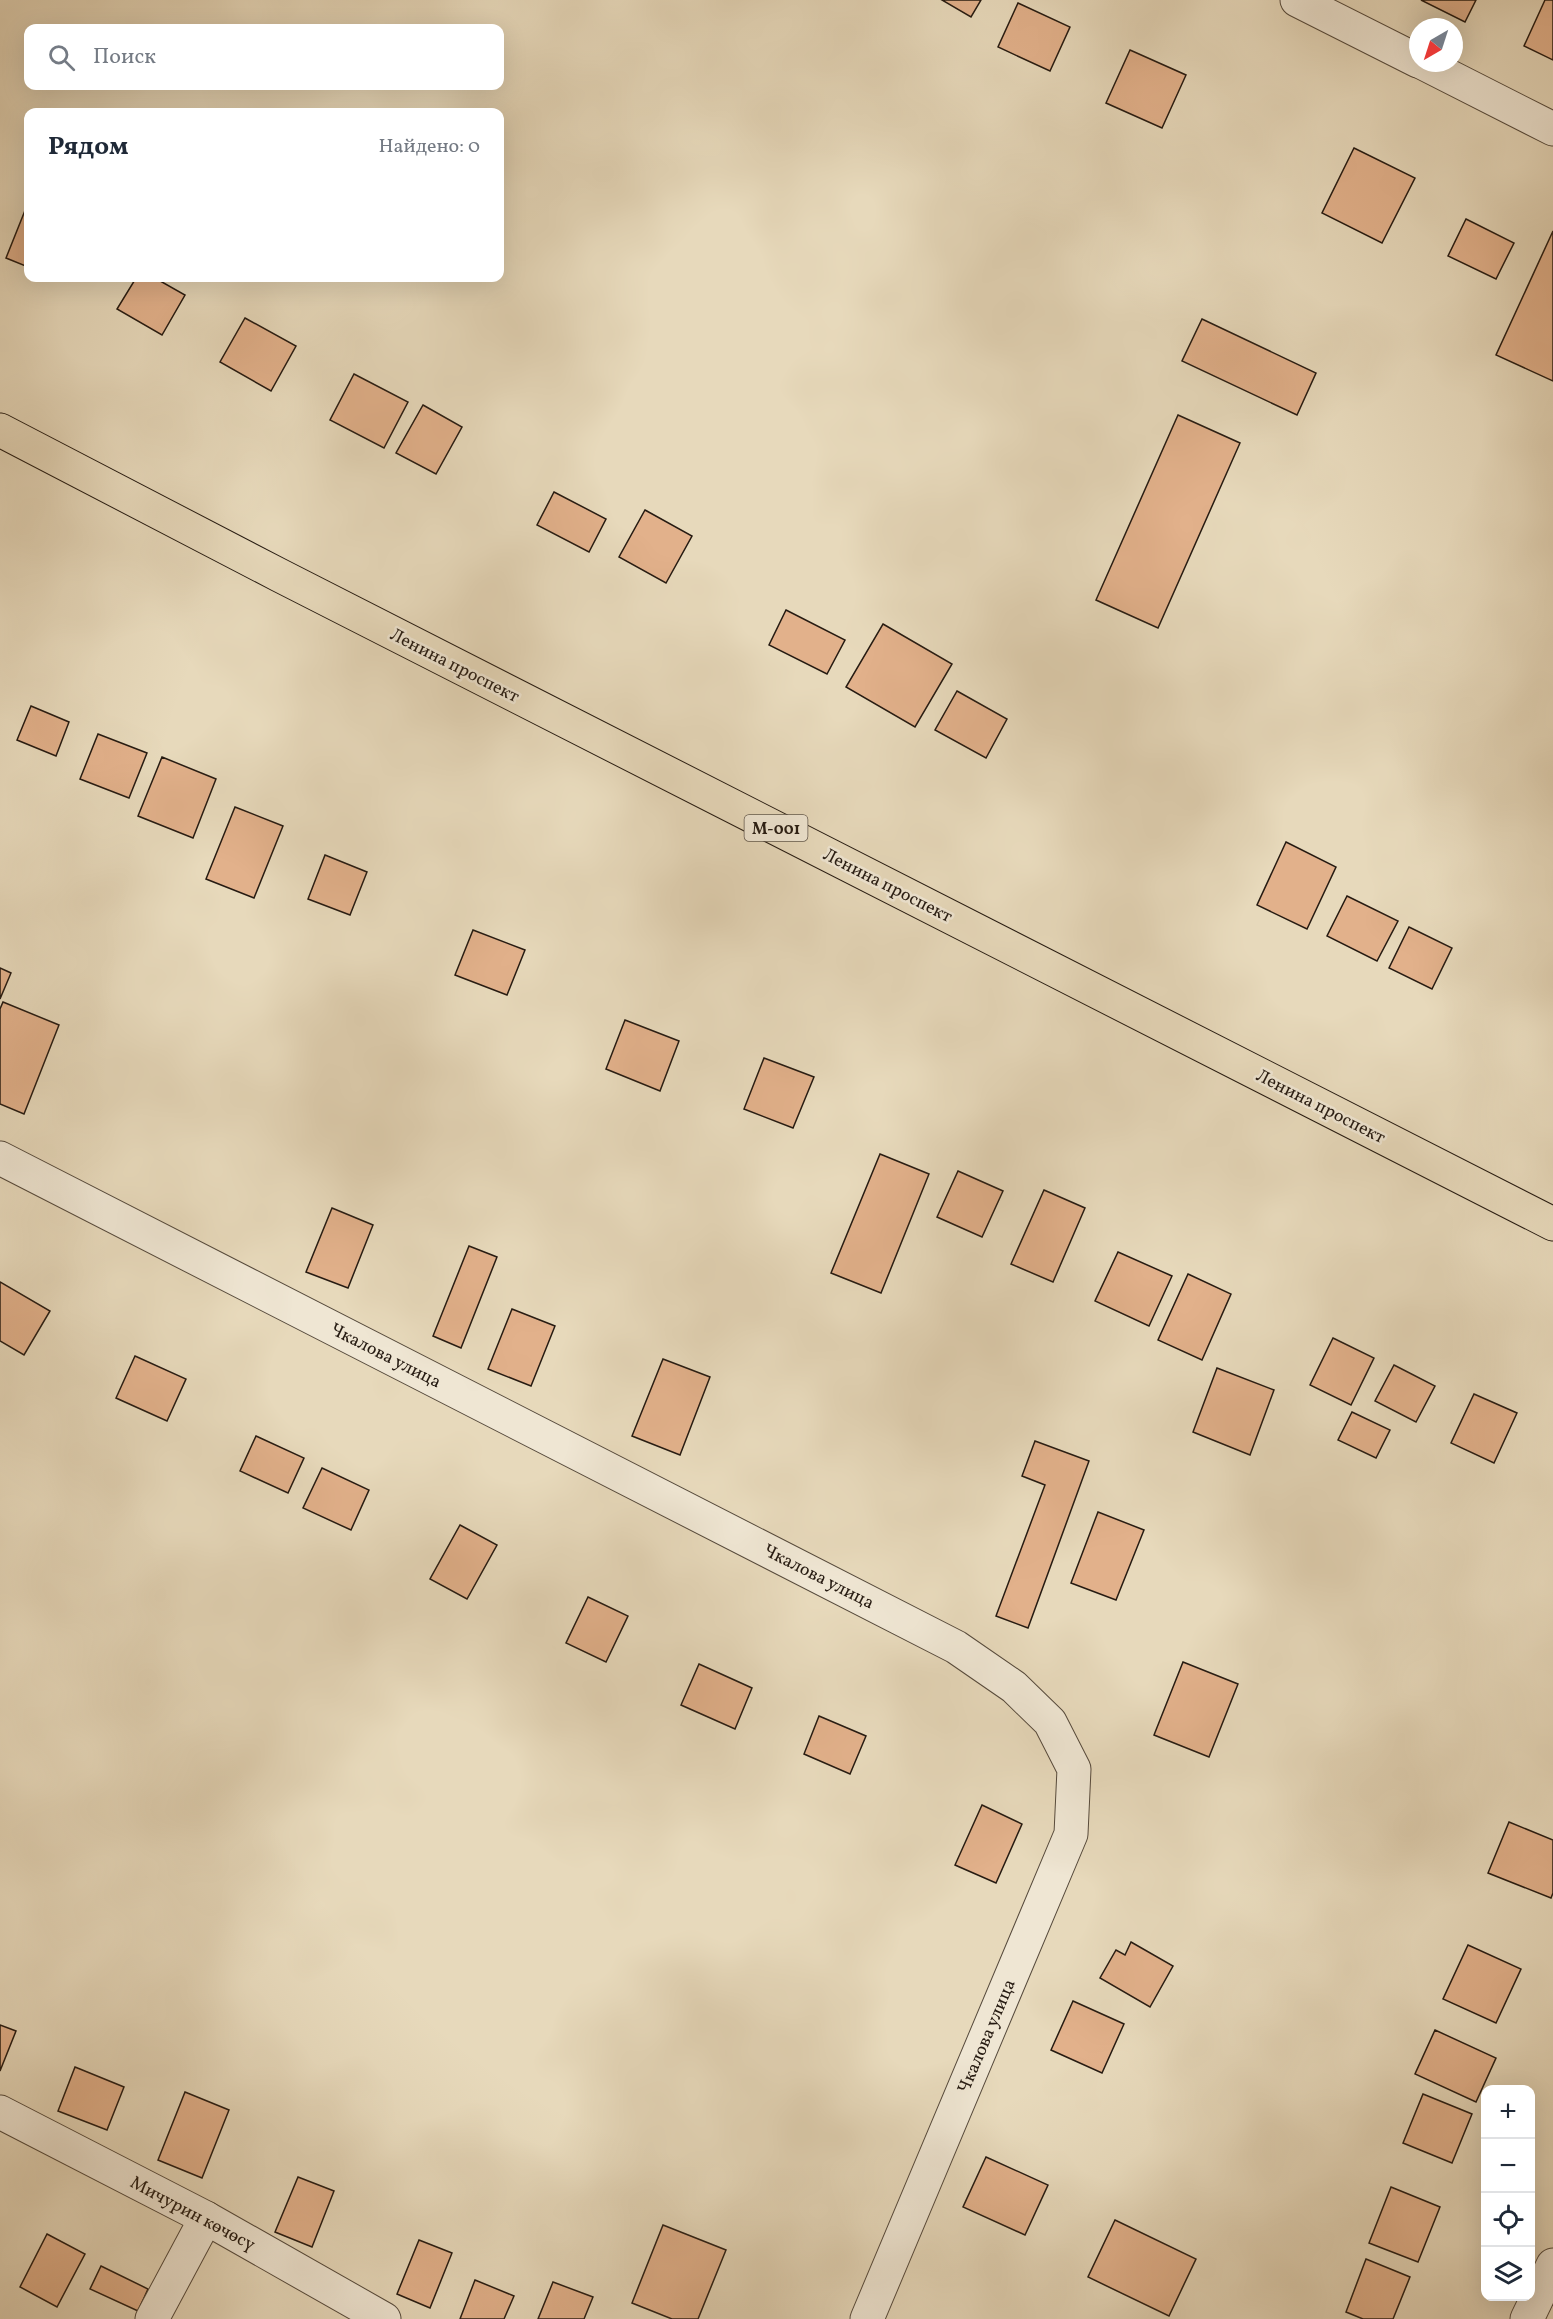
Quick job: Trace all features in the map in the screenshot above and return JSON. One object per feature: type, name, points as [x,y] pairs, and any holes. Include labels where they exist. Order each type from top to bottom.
[{"type":"main road","name":"Ленина проспект","points":[[0,430],[279,575],[1553,1224]]},
{"type":"street","points":[[1297,0],[1409,56]]},
{"type":"street","points":[[1441,72],[1553,129]]},
{"type":"street","name":"Чкалова улица","points":[[0,1158],[956,1647],[1014,1687],[1050,1722],[1074,1769],[1071,1834],[867,2319]]},
{"type":"street","name":"Мичурин көчөсү","points":[[0,2112],[206,2218],[384,2319]]},
{"type":"street","points":[[152,2319],[206,2218]]},
{"type":"street","points":[[1527,2319],[1553,2265]]},
{"type":"building","points":[[942,0],[981,0],[971,17]]},
{"type":"building","points":[[1421,0],[1476,0],[1465,22],[1463,18],[1457,18]]},
{"type":"building","points":[[1545,0],[1553,0],[1553,60],[1524,46]]},
{"type":"building","points":[[1018,3],[1070,27],[1050,71],[998,47]]},
{"type":"building","points":[[1130,50],[1186,75],[1162,128],[1106,103]]},
{"type":"building","points":[[1354,148],[1415,178],[1382,243],[1322,213]]},
{"type":"building","points":[[24,213],[24,265],[6,258]]},
{"type":"building","points":[[1466,219],[1514,243],[1496,279],[1448,256]]},
{"type":"building","points":[[1553,231],[1553,381],[1496,355]]},
{"type":"building","points":[[134,282],[162,282],[185,295],[162,335],[117,309]]},
{"type":"building","points":[[245,318],[296,346],[271,391],[220,362]]},
{"type":"building","points":[[1202,319],[1316,373],[1297,415],[1182,361]]},
{"type":"building","points":[[354,374],[408,402],[384,448],[330,420]]},
{"type":"building","points":[[423,405],[462,427],[436,474],[396,453]]},
{"type":"building","points":[[1178,415],[1240,443],[1158,628],[1096,600]]},
{"type":"building","points":[[554,492],[606,519],[589,552],[537,525]]},
{"type":"building","points":[[645,510],[692,536],[666,583],[619,557]]},
{"type":"building","points":[[786,610],[845,640],[827,674],[769,645]]},
{"type":"building","points":[[883,624],[952,664],[915,727],[846,687]]},
{"type":"building","points":[[957,691],[1007,719],[986,758],[935,730]]},
{"type":"building","points":[[31,706],[69,722],[56,756],[17,740]]},
{"type":"building","points":[[98,734],[147,753],[129,798],[80,779]]},
{"type":"building","points":[[162,757],[216,779],[193,838],[138,816]]},
{"type":"building","points":[[235,807],[283,826],[254,898],[206,879]]},
{"type":"building","points":[[1286,842],[1336,867],[1307,929],[1257,905]]},
{"type":"building","points":[[325,855],[367,872],[350,915],[308,899]]},
{"type":"building","points":[[1347,896],[1398,921],[1377,961],[1327,936]]},
{"type":"building","points":[[1409,927],[1452,948],[1432,989],[1389,968]]},
{"type":"building","points":[[473,930],[525,950],[507,995],[455,975]]},
{"type":"building","points":[[0,968],[11,973],[0,999]]},
{"type":"building","points":[[3,1002],[59,1025],[24,1114],[0,1104],[0,1009]]},
{"type":"building","points":[[625,1020],[679,1041],[660,1091],[606,1069]]},
{"type":"building","points":[[764,1058],[814,1077],[793,1128],[744,1109]]},
{"type":"building","points":[[880,1154],[929,1174],[881,1293],[831,1273]]},
{"type":"building","points":[[958,1171],[1003,1191],[982,1237],[937,1217]]},
{"type":"building","points":[[1044,1190],[1085,1208],[1053,1282],[1011,1264]]},
{"type":"building","points":[[332,1208],[373,1225],[348,1288],[306,1272]]},
{"type":"building","points":[[469,1246],[497,1257],[461,1348],[433,1336]]},
{"type":"building","points":[[1118,1252],[1172,1276],[1149,1326],[1095,1301]]},
{"type":"building","points":[[1188,1274],[1231,1294],[1202,1360],[1158,1340]]},
{"type":"building","points":[[0,1282],[50,1311],[24,1355],[0,1341]]},
{"type":"building","points":[[512,1309],[555,1326],[531,1386],[488,1369]]},
{"type":"building","points":[[1333,1338],[1374,1358],[1351,1405],[1310,1385]]},
{"type":"building","points":[[135,1356],[186,1379],[167,1421],[116,1398]]},
{"type":"building","points":[[663,1359],[710,1377],[680,1455],[632,1436]]},
{"type":"building","points":[[1394,1365],[1435,1386],[1416,1422],[1375,1401]]},
{"type":"building","points":[[1217,1368],[1274,1390],[1250,1455],[1193,1432]]},
{"type":"building","points":[[1474,1394],[1517,1413],[1494,1463],[1451,1443]]},
{"type":"building","points":[[1352,1412],[1390,1430],[1376,1458],[1338,1440]]},
{"type":"building","points":[[256,1436],[304,1458],[288,1493],[240,1471]]},
{"type":"building","points":[[1035,1441],[1089,1461],[1028,1628],[996,1616],[1045,1485],[1022,1476]]},
{"type":"building","points":[[322,1468],[369,1490],[351,1530],[303,1508]]},
{"type":"building","points":[[1098,1512],[1144,1530],[1116,1600],[1071,1583]]},
{"type":"building","points":[[460,1525],[497,1545],[467,1599],[430,1579]]},
{"type":"building","points":[[588,1597],[628,1616],[606,1662],[566,1643]]},
{"type":"building","points":[[1183,1662],[1238,1684],[1209,1757],[1154,1735]]},
{"type":"building","points":[[699,1664],[752,1688],[735,1729],[681,1705]]},
{"type":"building","points":[[819,1716],[866,1736],[850,1774],[804,1754]]},
{"type":"building","points":[[982,1805],[1022,1824],[996,1883],[955,1865]]},
{"type":"building","points":[[1509,1822],[1553,1840],[1553,1893],[1551,1898],[1488,1873]]},
{"type":"building","points":[[1131,1942],[1173,1966],[1150,2007],[1100,1978],[1116,1950],[1125,1955]]},
{"type":"building","points":[[1468,1945],[1521,1969],[1496,2023],[1443,1999]]},
{"type":"building","points":[[1073,2001],[1124,2024],[1102,2073],[1051,2050]]},
{"type":"building","points":[[0,2025],[16,2031],[0,2071]]},
{"type":"building","points":[[1435,2030],[1496,2058],[1484,2085],[1481,2085],[1476,2102],[1415,2074]]},
{"type":"building","points":[[75,2067],[124,2087],[107,2130],[58,2111]]},
{"type":"building","points":[[185,2092],[229,2110],[202,2178],[158,2160]]},
{"type":"building","points":[[1423,2094],[1472,2114],[1452,2163],[1403,2143]]},
{"type":"building","points":[[986,2157],[1048,2185],[1025,2235],[963,2207]]},
{"type":"building","points":[[298,2177],[334,2191],[312,2247],[275,2232]]},
{"type":"building","points":[[1391,2187],[1440,2207],[1418,2262],[1369,2243]]},
{"type":"building","points":[[1115,2220],[1196,2259],[1169,2316],[1088,2277]]},
{"type":"building","points":[[663,2225],[726,2250],[698,2319],[672,2319],[632,2303]]},
{"type":"building","points":[[47,2234],[85,2254],[57,2307],[20,2287]]},
{"type":"building","points":[[419,2240],[452,2253],[430,2308],[397,2294]]},
{"type":"building","points":[[1366,2259],[1410,2277],[1393,2319],[1363,2319],[1346,2312]]},
{"type":"building","points":[[101,2266],[148,2289],[138,2311],[90,2289]]},
{"type":"building","points":[[475,2280],[514,2296],[504,2319],[460,2319]]},
{"type":"building","points":[[553,2282],[593,2297],[584,2319],[538,2319]]}]
